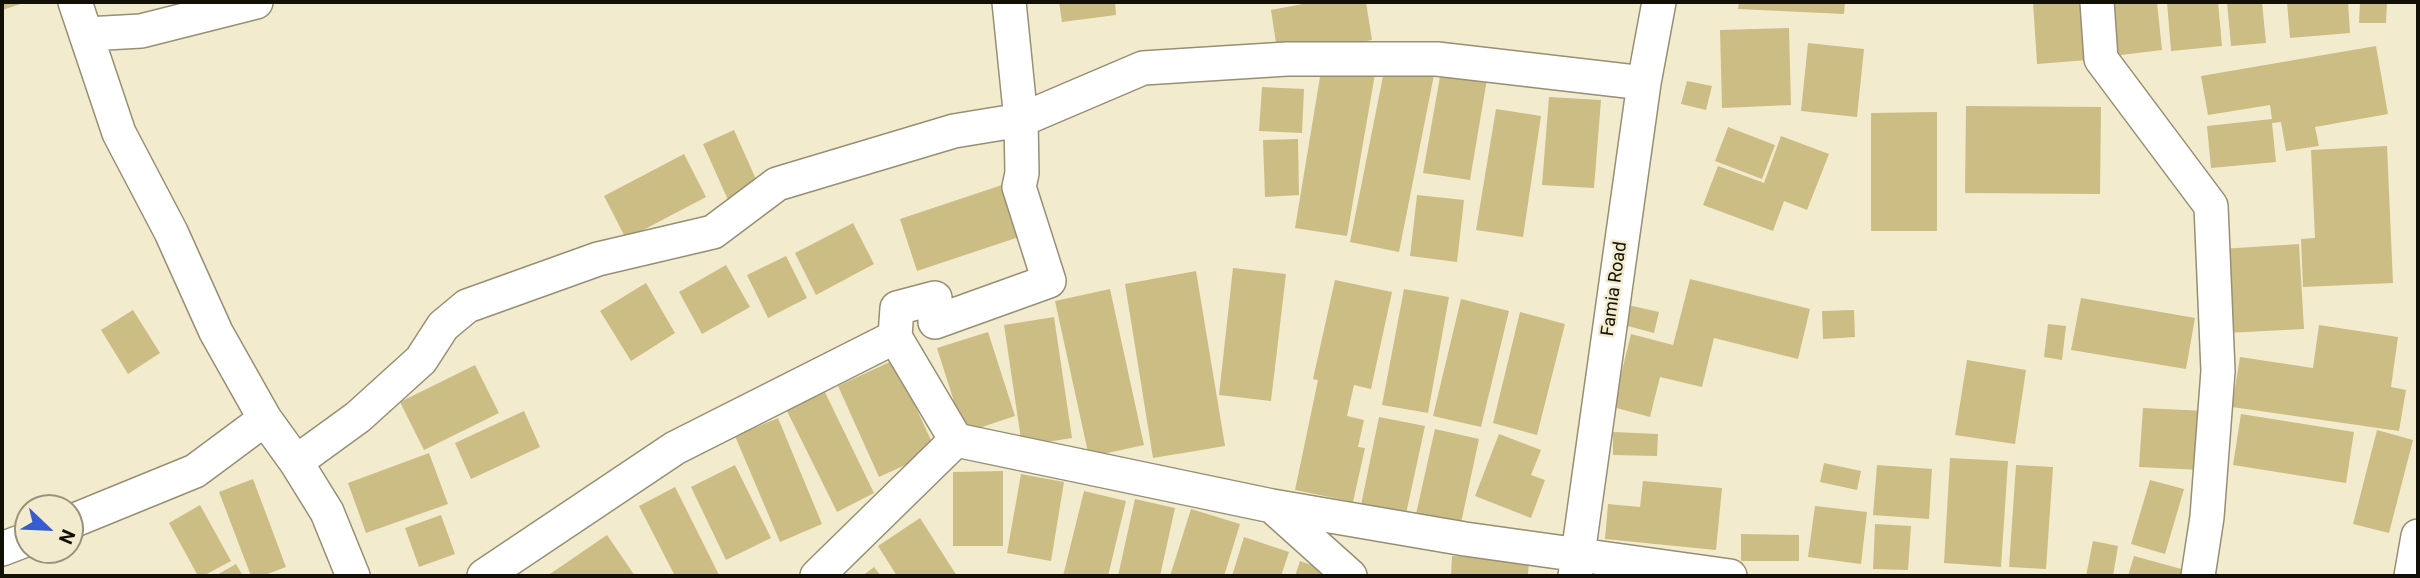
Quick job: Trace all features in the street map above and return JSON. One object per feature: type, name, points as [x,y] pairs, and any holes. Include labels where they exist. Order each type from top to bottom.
[{"type":"street","points":[[75,2],[119,133],[171,232],[216,332],[265,418],[327,512],[353,576]]},
{"type":"street","points":[[87,34],[141,31],[256,2]]},
{"type":"street","points":[[1009,2],[1021,120],[1023,173],[1019,187],[1049,281],[934,322],[935,298],[897,308],[895,337],[956,440],[1272,506],[1465,539],[1576,566],[1730,576]]},
{"type":"street","name":"Famia Road","points":[[1576,566],[1644,83],[1660,2]]},
{"type":"street","points":[[2097,2],[2102,59],[2211,206],[2218,371],[2207,517],[2198,576]]},
{"type":"street","points":[[296,462],[358,417],[421,360],[443,326],[467,306],[598,259],[713,232],[777,184],[954,131],[1021,120],[1143,68],[1261,61],[1437,60],[1644,83]]},
{"type":"street","points":[[484,576],[675,448],[895,337]]},
{"type":"street","points":[[84,516],[195,471],[265,418]]},
{"type":"street","points":[[817,576],[956,440]]},
{"type":"street","points":[[1272,506],[1350,576]]},
{"type":"street","points":[[2411,576],[2418,536]]},
{"type":"building","points":[[2,2],[27,2],[2,10]]},
{"type":"building","points":[[1059,2],[1115,2],[1116,15],[1062,22]]},
{"type":"building","points":[[1313,2],[1366,2],[1372,40],[1278,56],[1271,10]]},
{"type":"building","points":[[1739,2],[1845,2],[1844,14],[1738,9]]},
{"type":"building","points":[[2033,2],[2084,2],[2088,60],[2037,64]]},
{"type":"building","points":[[2108,2],[2157,2],[2162,50],[2113,56]]},
{"type":"building","points":[[2167,2],[2218,2],[2222,46],[2171,51]]},
{"type":"building","points":[[2227,2],[2262,2],[2266,43],[2231,46]]},
{"type":"building","points":[[2287,2],[2348,2],[2350,33],[2290,38]]},
{"type":"building","points":[[2360,2],[2387,2],[2386,23],[2359,23]]},
{"type":"building","points":[[1789,28],[1791,105],[1722,108],[1720,30]]},
{"type":"building","points":[[1808,43],[1864,49],[1857,117],[1801,111]]},
{"type":"building","points":[[2376,46],[2388,114],[2315,127],[2319,146],[2286,151],[2281,122],[2272,123],[2276,162],[2211,168],[2207,126],[2272,119],[2270,105],[2208,115],[2201,76]]},
{"type":"building","points":[[1322,65],[1375,74],[1347,236],[1295,228]]},
{"type":"building","points":[[1385,66],[1434,75],[1399,252],[1350,242]]},
{"type":"building","points":[[1441,71],[1487,79],[1470,180],[1423,173]]},
{"type":"building","points":[[1687,81],[1712,86],[1706,110],[1681,104]]},
{"type":"building","points":[[1262,87],[1304,89],[1302,133],[1259,131]]},
{"type":"building","points":[[1549,97],[1601,100],[1594,188],[1542,185]]},
{"type":"building","points":[[1966,106],[2101,107],[2100,194],[1965,193]]},
{"type":"building","points":[[1496,109],[1541,116],[1523,237],[1476,230]]},
{"type":"building","points":[[1937,112],[1937,231],[1871,231],[1871,113]]},
{"type":"building","points":[[1728,127],[1775,145],[1762,179],[1715,161]]},
{"type":"building","points":[[734,130],[759,186],[728,200],[703,144]]},
{"type":"building","points":[[1781,136],[1829,154],[1807,210],[1784,201],[1773,231],[1703,205],[1718,166],[1764,183]]},
{"type":"building","points":[[1298,139],[1299,195],[1265,197],[1263,140]]},
{"type":"building","points":[[2387,146],[2393,283],[2303,287],[2301,239],[2315,238],[2311,150]]},
{"type":"building","points":[[684,154],[706,197],[626,239],[604,196]]},
{"type":"building","points":[[1008,183],[1025,235],[917,271],[900,219]]},
{"type":"building","points":[[1417,195],[1464,200],[1457,262],[1410,256]]},
{"type":"building","points":[[853,223],[874,264],[816,295],[795,253]]},
{"type":"building","points":[[2299,244],[2304,329],[2226,333],[2221,249]]},
{"type":"building","points":[[786,256],[807,298],[768,318],[747,275]]},
{"type":"building","points":[[726,265],[750,307],[702,334],[679,292]]},
{"type":"building","points":[[1233,268],[1286,274],[1271,401],[1219,395]]},
{"type":"building","points":[[1196,271],[1225,446],[1153,458],[1125,284]]},
{"type":"building","points":[[1690,279],[1810,309],[1798,359],[1714,338],[1702,387],[1660,377],[1650,417],[1613,407],[1631,334],[1673,345]]},
{"type":"building","points":[[1335,280],[1392,292],[1371,389],[1354,385],[1347,416],[1364,420],[1358,447],[1365,448],[1353,502],[1295,490],[1318,380],[1313,379]]},
{"type":"building","points":[[646,283],[675,333],[631,361],[600,311]]},
{"type":"building","points":[[1110,289],[1144,445],[1089,457],[1055,301]]},
{"type":"building","points":[[1404,289],[1449,297],[1428,413],[1382,405]]},
{"type":"building","points":[[2081,298],[2195,318],[2186,369],[2071,350]]},
{"type":"building","points":[[1461,299],[1509,311],[1481,427],[1433,416]]},
{"type":"building","points":[[1628,305],[1659,312],[1654,333],[1624,325]]},
{"type":"building","points":[[133,310],[160,353],[128,374],[101,330]]},
{"type":"building","points":[[1854,310],[1855,337],[1823,339],[1822,311]]},
{"type":"building","points":[[1520,312],[1565,324],[1537,435],[1493,423]]},
{"type":"building","points":[[1054,317],[1072,438],[1022,446],[1004,325]]},
{"type":"building","points":[[2048,324],[2066,326],[2062,360],[2044,357]]},
{"type":"building","points":[[2319,325],[2398,337],[2391,387],[2406,390],[2399,431],[2232,407],[2240,357],[2313,368]]},
{"type":"building","points":[[988,332],[1015,416],[964,433],[937,348]]},
{"type":"building","points":[[894,360],[936,451],[879,477],[838,386]]},
{"type":"building","points":[[1967,360],[2026,370],[2015,444],[1955,435]]},
{"type":"building","points":[[475,365],[499,413],[424,450],[400,402]]},
{"type":"building","points":[[820,382],[874,493],[837,512],[782,401]]},
{"type":"building","points":[[2143,408],[2206,411],[2202,470],[2139,467]]},
{"type":"building","points":[[524,411],[540,447],[471,479],[455,443]]},
{"type":"building","points":[[2241,414],[2354,432],[2346,483],[2233,465]]},
{"type":"building","points":[[1379,417],[1425,426],[1406,514],[1361,505]]},
{"type":"building","points":[[778,418],[822,524],[780,542],[735,436]]},
{"type":"building","points":[[1435,429],[1479,439],[1461,523],[1416,514]]},
{"type":"building","points":[[2377,430],[2413,440],[2389,533],[2353,524]]},
{"type":"building","points":[[1613,432],[1658,434],[1657,456],[1613,455]]},
{"type":"building","points":[[1499,434],[1541,450],[1531,475],[1545,480],[1531,518],[1475,496]]},
{"type":"building","points":[[429,453],[448,504],[366,533],[348,483]]},
{"type":"building","points":[[1950,458],[2008,461],[2001,567],[1944,563]]},
{"type":"building","points":[[1824,463],[1861,471],[1857,490],[1820,482]]},
{"type":"building","points":[[735,465],[771,538],[726,560],[691,487]]},
{"type":"building","points":[[1877,465],[1932,469],[1929,519],[1873,515]]},
{"type":"building","points":[[2016,465],[2053,467],[2046,569],[2009,567]]},
{"type":"building","points":[[1003,471],[1003,546],[953,546],[953,472]]},
{"type":"building","points":[[1021,474],[1064,482],[1051,561],[1007,553]]},
{"type":"building","points":[[253,479],[286,567],[262,576],[251,576],[219,492]]},
{"type":"building","points":[[2150,480],[2184,489],[2165,554],[2131,544]]},
{"type":"building","points":[[1643,481],[1722,488],[1716,550],[1605,539],[1608,504],[1640,507]]},
{"type":"building","points":[[675,487],[719,575],[675,576],[639,506]]},
{"type":"building","points":[[1084,491],[1126,501],[1108,576],[1063,576]]},
{"type":"building","points":[[1135,499],[1175,508],[1160,576],[1118,576]]},
{"type":"building","points":[[200,505],[231,561],[203,576],[198,576],[169,523]]},
{"type":"building","points":[[1815,506],[1867,512],[1861,564],[1808,557]]},
{"type":"building","points":[[1191,509],[1240,524],[1224,576],[1170,576]]},
{"type":"building","points":[[441,515],[455,554],[419,567],[405,528]]},
{"type":"building","points":[[920,518],[957,576],[897,576],[878,546]]},
{"type":"building","points":[[1875,524],[1911,526],[1908,570],[1873,569]]},
{"type":"building","points":[[1741,534],[1799,535],[1799,561],[1741,561]]},
{"type":"building","points":[[607,535],[635,576],[547,576]]},
{"type":"building","points":[[1244,537],[1289,552],[1281,576],[1232,576]]},
{"type":"building","points":[[2093,541],[2118,546],[2113,576],[2086,576]]},
{"type":"building","points":[[1452,556],[1529,559],[1528,576],[1451,576]]},
{"type":"building","points":[[2134,556],[2185,570],[2184,576],[2128,576]]},
{"type":"building","points":[[1300,561],[1328,571],[1326,576],[1295,576]]},
{"type":"building","points":[[236,564],[243,576],[215,576]]},
{"type":"building","points":[[874,567],[881,576],[862,576]]}]
